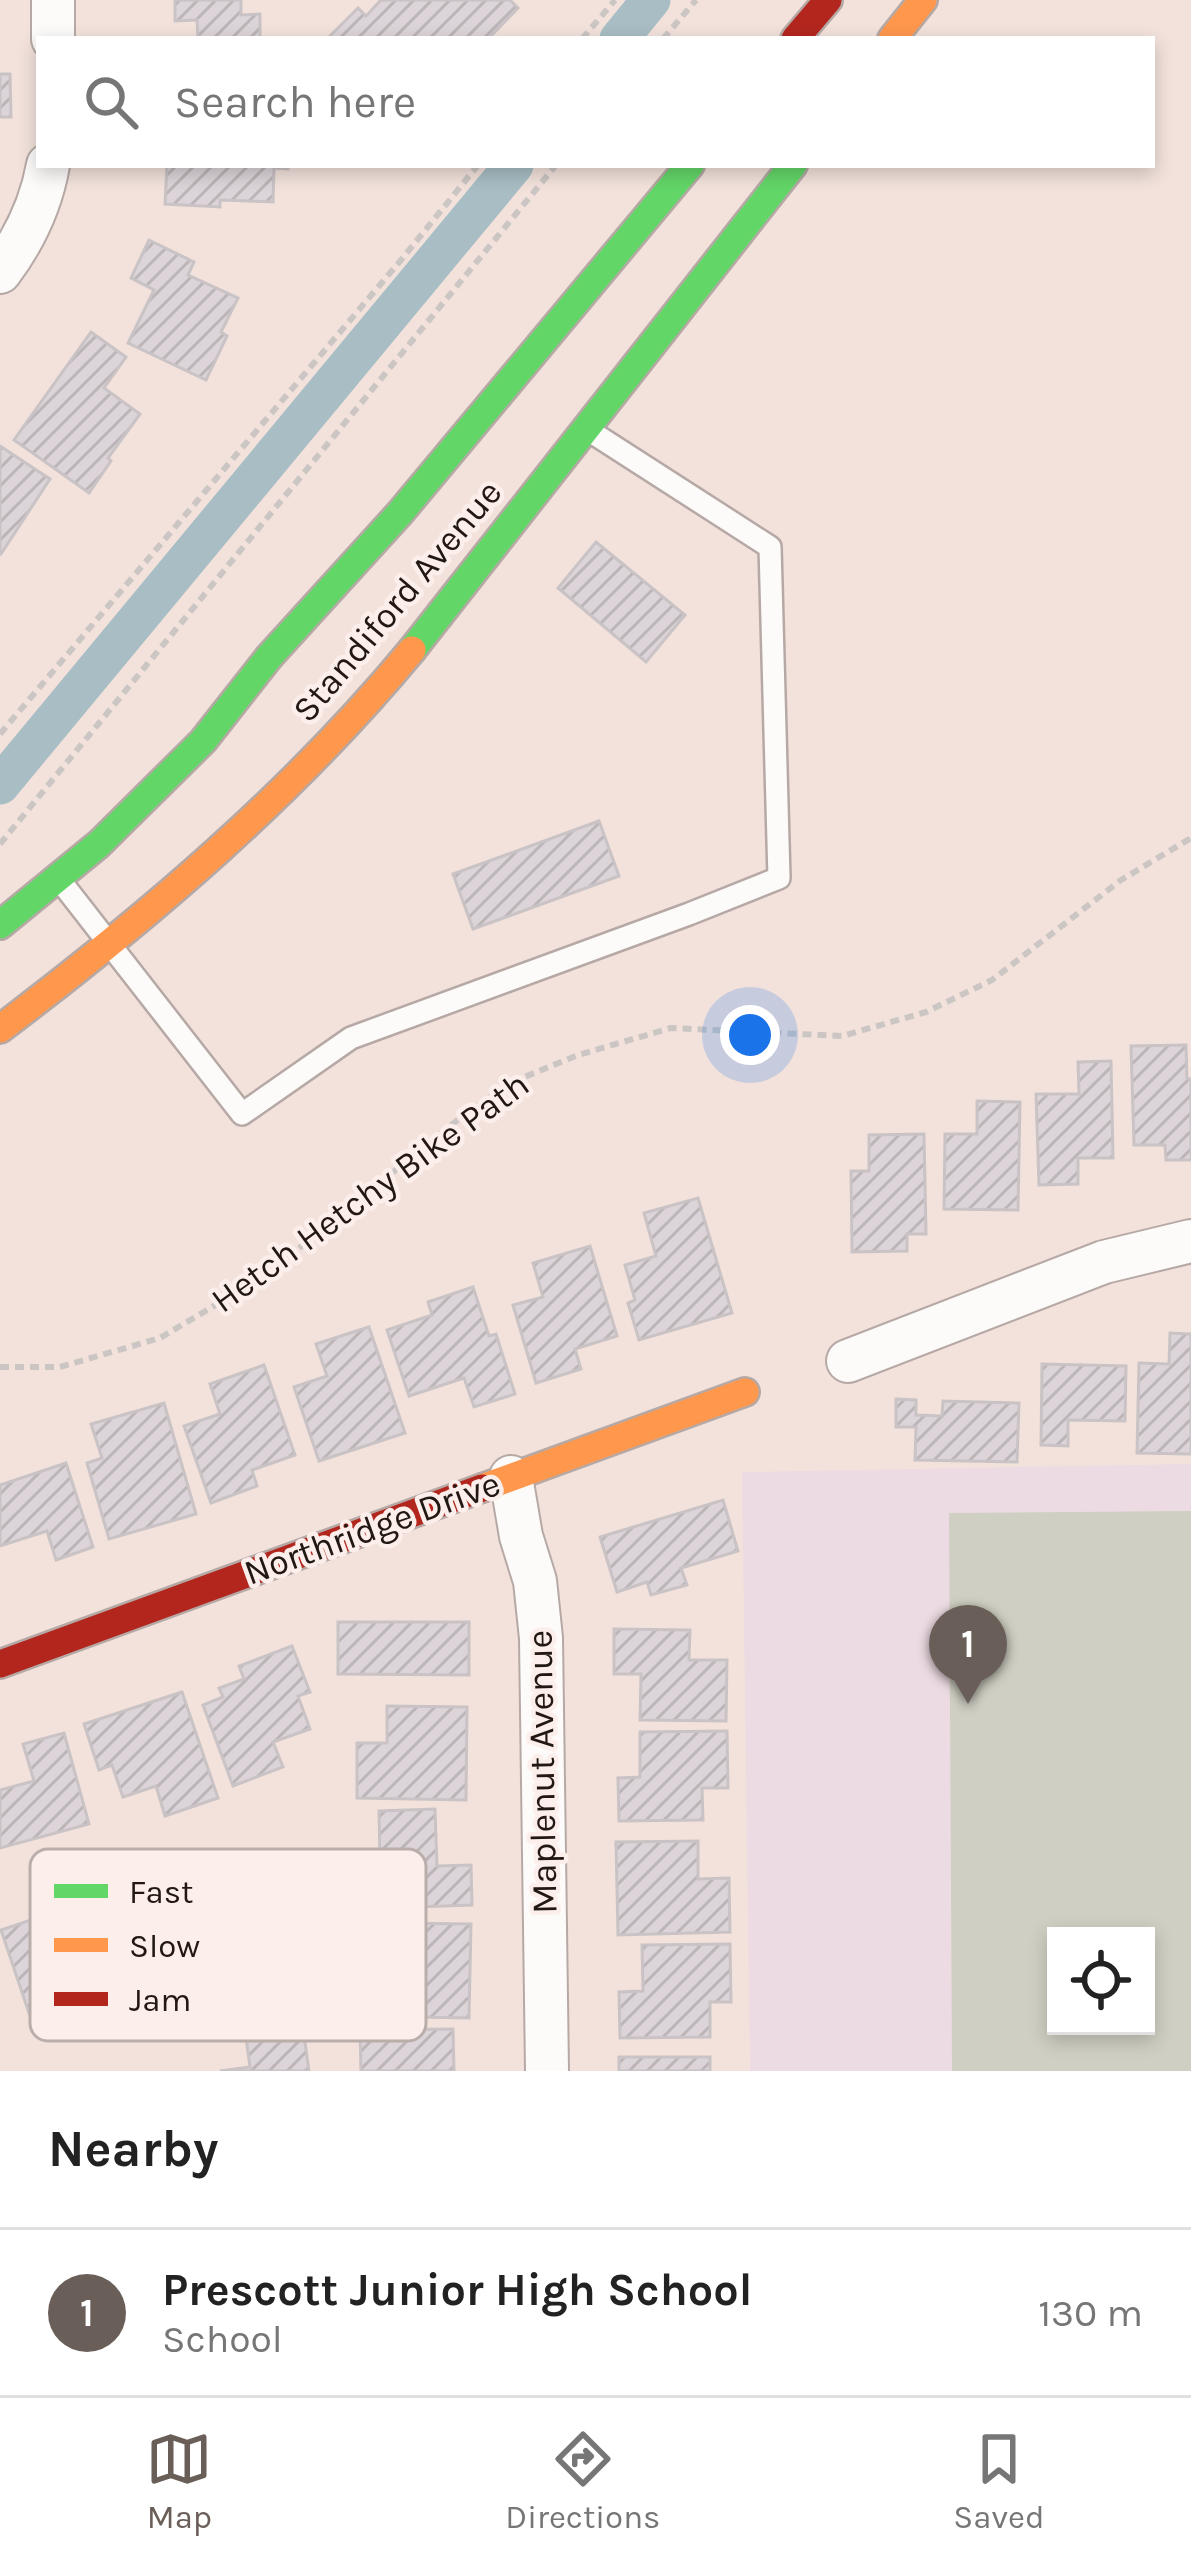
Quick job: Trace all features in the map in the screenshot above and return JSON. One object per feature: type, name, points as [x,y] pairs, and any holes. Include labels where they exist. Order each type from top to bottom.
[{"type":"main road","points":[[798,36],[828,0]]},
{"type":"main road","points":[[894,36],[923,0]]},
{"type":"main road","name":"Standiford Avenue","points":[[0,925],[99,844],[203,741],[269,657],[400,513],[688,168]]},
{"type":"main road","name":"Standiford Avenue","points":[[0,1029],[161,903],[277,796],[358,711],[435,621],[791,168]]},
{"type":"main road","name":"Northridge Drive","points":[[0,1664],[745,1393]]},
{"type":"street","points":[[52,0],[53,36]]},
{"type":"street","points":[[0,272],[27,231],[48,168]]},
{"type":"street","points":[[848,1361],[1105,1262],[1191,1241]]},
{"type":"street","name":"Maplenut Avenue","points":[[512,1477],[521,1536],[535,1581],[541,1638],[547,2071]]},
{"type":"lane","points":[[57,878],[242,1114],[351,1038],[779,878],[770,547],[585,428]]},
{"type":"path","points":[[585,36],[615,0]]},
{"type":"path","points":[[666,36],[696,0]]},
{"type":"path","points":[[0,734],[475,168]]},
{"type":"path","points":[[0,844],[554,168]]},
{"type":"path","name":"Hetch Hetchy Bike Path","points":[[0,1367],[60,1367],[160,1338],[266,1276],[510,1083],[578,1054],[671,1028],[842,1036],[926,1012],[992,980],[1121,880],[1191,838]]},
{"type":"shaded area","points":[[1191,1464],[1191,2071],[750,2071],[742,1472]]},
{"type":"shaded area","points":[[1191,1511],[1191,2071],[952,2071],[949,1513]]},
{"type":"building","points":[[175,0],[241,0],[241,15],[260,14],[260,36],[198,36],[197,20],[175,21]]},
{"type":"building","points":[[381,0],[510,0],[518,8],[491,36],[330,36],[358,8],[366,16]]},
{"type":"building","points":[[0,74],[10,74],[11,117],[0,117]]},
{"type":"building","points":[[167,168],[274,168],[273,202],[220,200],[220,207],[165,204]]},
{"type":"building","points":[[149,240],[194,262],[188,275],[238,298],[206,380],[128,343],[154,290],[131,278]]},
{"type":"building","points":[[91,332],[126,357],[104,388],[140,414],[89,493],[14,440]]},
{"type":"building","points":[[0,446],[50,479],[1,554],[0,553]]},
{"type":"building","points":[[596,542],[685,615],[646,662],[558,588]]},
{"type":"building","points":[[599,821],[619,876],[473,929],[453,874]]},
{"type":"building","points":[[1186,1045],[1191,1160],[1166,1160],[1165,1145],[1134,1145],[1131,1046]]},
{"type":"building","points":[[1111,1061],[1113,1158],[1078,1158],[1078,1184],[1039,1185],[1036,1094],[1079,1094],[1078,1062]]},
{"type":"building","points":[[977,1101],[1020,1102],[1018,1210],[944,1209],[945,1134],[977,1134]]},
{"type":"building","points":[[924,1134],[926,1234],[907,1234],[907,1251],[852,1252],[851,1171],[869,1171],[869,1135]]},
{"type":"building","points":[[698,1198],[732,1313],[639,1340],[628,1303],[635,1300],[625,1265],[656,1256],[644,1213]]},
{"type":"building","points":[[590,1246],[617,1336],[575,1349],[581,1369],[536,1383],[513,1305],[543,1297],[533,1263]]},
{"type":"building","points":[[473,1287],[489,1336],[496,1334],[515,1394],[474,1407],[464,1378],[409,1396],[387,1330],[432,1315],[428,1302]]},
{"type":"building","points":[[369,1327],[405,1433],[319,1461],[294,1387],[327,1376],[316,1344]]},
{"type":"building","points":[[1170,1333],[1191,1334],[1191,1454],[1137,1453],[1139,1363],[1169,1364]]},
{"type":"building","points":[[1042,1364],[1126,1366],[1125,1421],[1068,1420],[1068,1446],[1041,1445]]},
{"type":"building","points":[[264,1365],[295,1455],[252,1470],[257,1486],[211,1503],[184,1426],[220,1414],[210,1384]]},
{"type":"building","points":[[896,1399],[916,1400],[916,1415],[942,1416],[943,1401],[1019,1403],[1017,1462],[915,1460],[916,1427],[896,1427]]},
{"type":"building","points":[[164,1403],[196,1514],[109,1539],[87,1463],[102,1458],[91,1424]]},
{"type":"building","points":[[66,1463],[93,1547],[56,1560],[47,1531],[0,1546],[0,1485]]},
{"type":"building","points":[[723,1500],[738,1551],[681,1568],[687,1585],[651,1595],[647,1582],[617,1592],[600,1537]]},
{"type":"building","points":[[338,1622],[469,1622],[469,1675],[338,1674]]},
{"type":"building","points":[[614,1629],[690,1630],[689,1660],[727,1660],[726,1721],[640,1720],[641,1674],[614,1674]]},
{"type":"building","points":[[292,1646],[310,1692],[298,1696],[310,1729],[273,1742],[283,1767],[233,1786],[203,1705],[223,1697],[219,1688],[244,1679],[239,1666]]},
{"type":"building","points":[[182,1692],[218,1798],[165,1816],[156,1786],[123,1797],[112,1765],[99,1770],[84,1724]]},
{"type":"building","points":[[387,1706],[467,1707],[466,1800],[357,1798],[357,1743],[387,1743]]},
{"type":"building","points":[[727,1731],[728,1788],[702,1788],[703,1820],[619,1821],[618,1778],[640,1777],[640,1732]]},
{"type":"building","points":[[64,1733],[89,1824],[0,1848],[0,1790],[34,1781],[23,1744]]},
{"type":"building","points":[[435,1809],[437,1866],[471,1865],[472,1905],[426,1907],[426,1849],[380,1849],[379,1811]]},
{"type":"building","points":[[698,1841],[698,1879],[729,1878],[730,1932],[618,1935],[616,1842]]},
{"type":"building","points":[[30,1920],[30,2016],[1,1930]]},
{"type":"building","points":[[426,1923],[471,1924],[469,2018],[426,2017]]},
{"type":"building","points":[[730,1944],[731,2002],[710,2002],[710,2037],[620,2038],[619,1992],[643,1991],[642,1945]]},
{"type":"building","points":[[426,2029],[453,2029],[454,2071],[361,2071],[360,2041],[426,2041]]},
{"type":"building","points":[[246,2041],[305,2041],[309,2071],[220,2071],[250,2067]]},
{"type":"building","points":[[619,2057],[710,2057],[710,2071],[619,2071]]},
{"type":"waterway","points":[[621,36],[651,0]]},
{"type":"waterway","points":[[0,785],[512,168]]},
{"type":"traffic: fast","points":[[0,925],[99,844],[203,741],[269,657],[400,513],[688,168]]},
{"type":"traffic: fast","points":[[412,650],[791,168]]},
{"type":"traffic: slow","points":[[894,36],[923,0]]},
{"type":"traffic: slow","points":[[0,1029],[217,852],[318,754],[412,650]]},
{"type":"traffic: slow","points":[[482,1488],[745,1392]]},
{"type":"traffic: jam","points":[[798,36],[828,0]]},
{"type":"traffic: jam","points":[[0,1664],[482,1488]]},
{"type":"place","name":"Prescott Junior High School","points":[[968,1704]]}]
